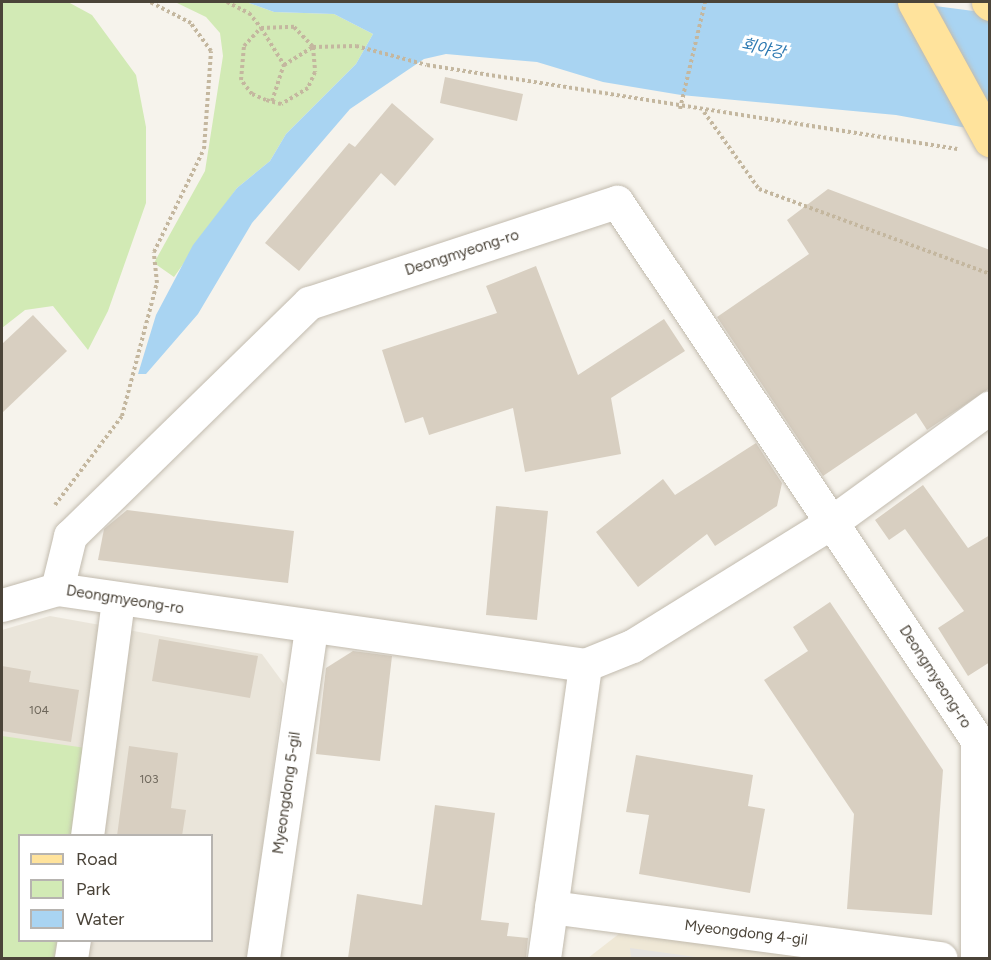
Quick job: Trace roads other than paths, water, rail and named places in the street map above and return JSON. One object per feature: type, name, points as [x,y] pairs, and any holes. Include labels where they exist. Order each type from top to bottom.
[{"type":"main road","points":[[914,2],[978,145]]},
{"type":"street","name":"Deongmyeong-ro","points":[[57,589],[69,536],[309,303],[617,202],[977,740],[977,958]]},
{"type":"street","name":"Deongmyeong-ro","points":[[2,605],[57,589],[118,600],[585,665],[633,646],[832,522],[990,407]]},
{"type":"street","points":[[87,834],[118,600]]},
{"type":"street","name":"Myeongdong 5-gil","points":[[263,958],[311,627]]},
{"type":"street","points":[[544,958],[585,665]]},
{"type":"street","name":"Myeongdong 4-gil","points":[[551,907],[941,958]]},
{"type":"street","points":[[71,958],[74,942]]},
{"type":"water","name":"회야강","points":[[246,2],[904,2],[989,13],[989,132],[896,115],[681,95],[603,82],[537,62],[446,54],[424,59],[350,109],[252,223],[198,314],[146,374],[138,374],[156,315],[193,245],[237,188],[270,161],[286,134],[356,64],[373,34],[334,14],[274,12]]}]
